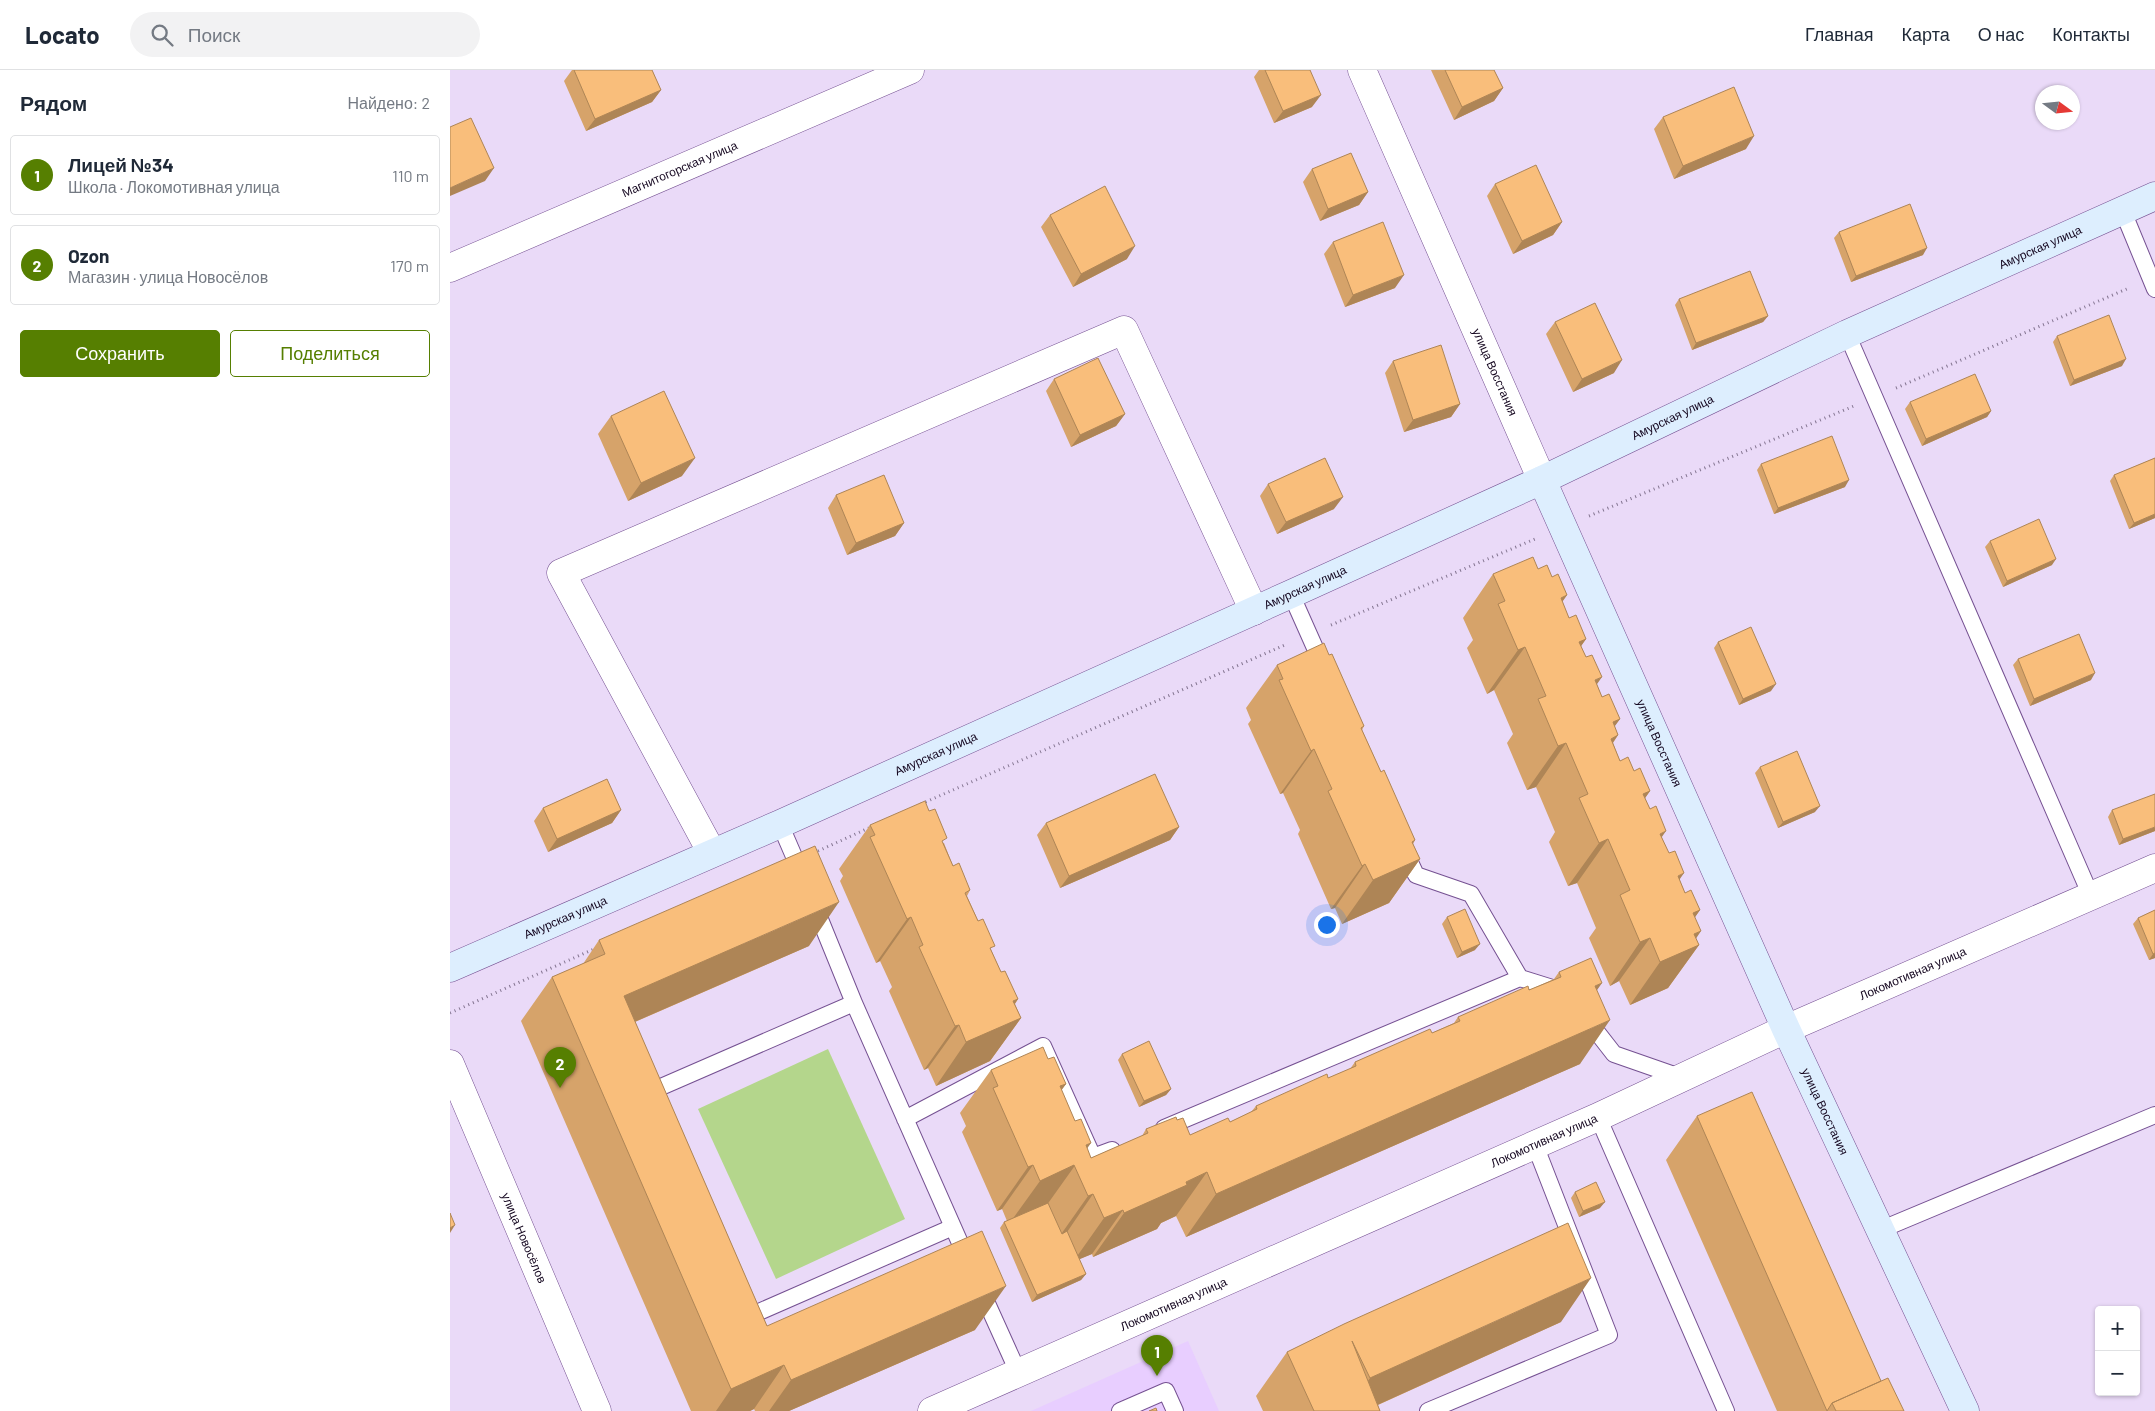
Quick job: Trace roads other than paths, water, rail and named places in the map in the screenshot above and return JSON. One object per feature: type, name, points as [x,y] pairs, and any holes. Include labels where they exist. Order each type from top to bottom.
[{"type":"street","name":"Магнитогорская улица","points":[[450,268],[910,70]]},
{"type":"street","name":"улица Восстания","points":[[1362,70],[1786,1030],[1965,1411]]},
{"type":"street","name":"Амурская улица","points":[[450,968],[780,824],[1254,611],[1542,480],[1847,334],[2155,196]]},
{"type":"street","points":[[712,853],[561,573],[1124,330],[1254,611]]},
{"type":"street","name":"Локомотивная улица","points":[[932,1411],[1598,1117],[1680,1077],[2155,868]]},
{"type":"street","name":"улица Новосёлов","points":[[450,1064],[597,1411]]},
{"type":"lane","points":[[2122,210],[2153,283]]},
{"type":"lane","points":[[1847,334],[2091,896]]},
{"type":"lane","points":[[1291,594],[1328,679]]},
{"type":"lane","points":[[780,824],[854,1004],[1018,1372]]},
{"type":"lane","points":[[1396,831],[1416,875],[1471,894],[1520,978]]},
{"type":"lane","points":[[1148,1134],[1520,978],[1566,992],[1614,1054],[1680,1077]]},
{"type":"lane","points":[[666,1117],[654,1090],[854,1004]]},
{"type":"lane","points":[[905,1119],[1044,1046],[1093,1158],[1129,1142]]},
{"type":"lane","points":[[1880,1230],[2155,1115]]},
{"type":"lane","points":[[1598,1117],[1726,1411]]},
{"type":"lane","points":[[1428,1411],[1609,1335],[1535,1145]]},
{"type":"lane","points":[[740,1288],[752,1315],[953,1227]]},
{"type":"lane","points":[[1120,1411],[1166,1391],[1175,1411]]},
{"type":"place","name":"Ozon","points":[[560,1088]]},
{"type":"place","name":"Лицей №34","points":[[1157,1376]]}]
